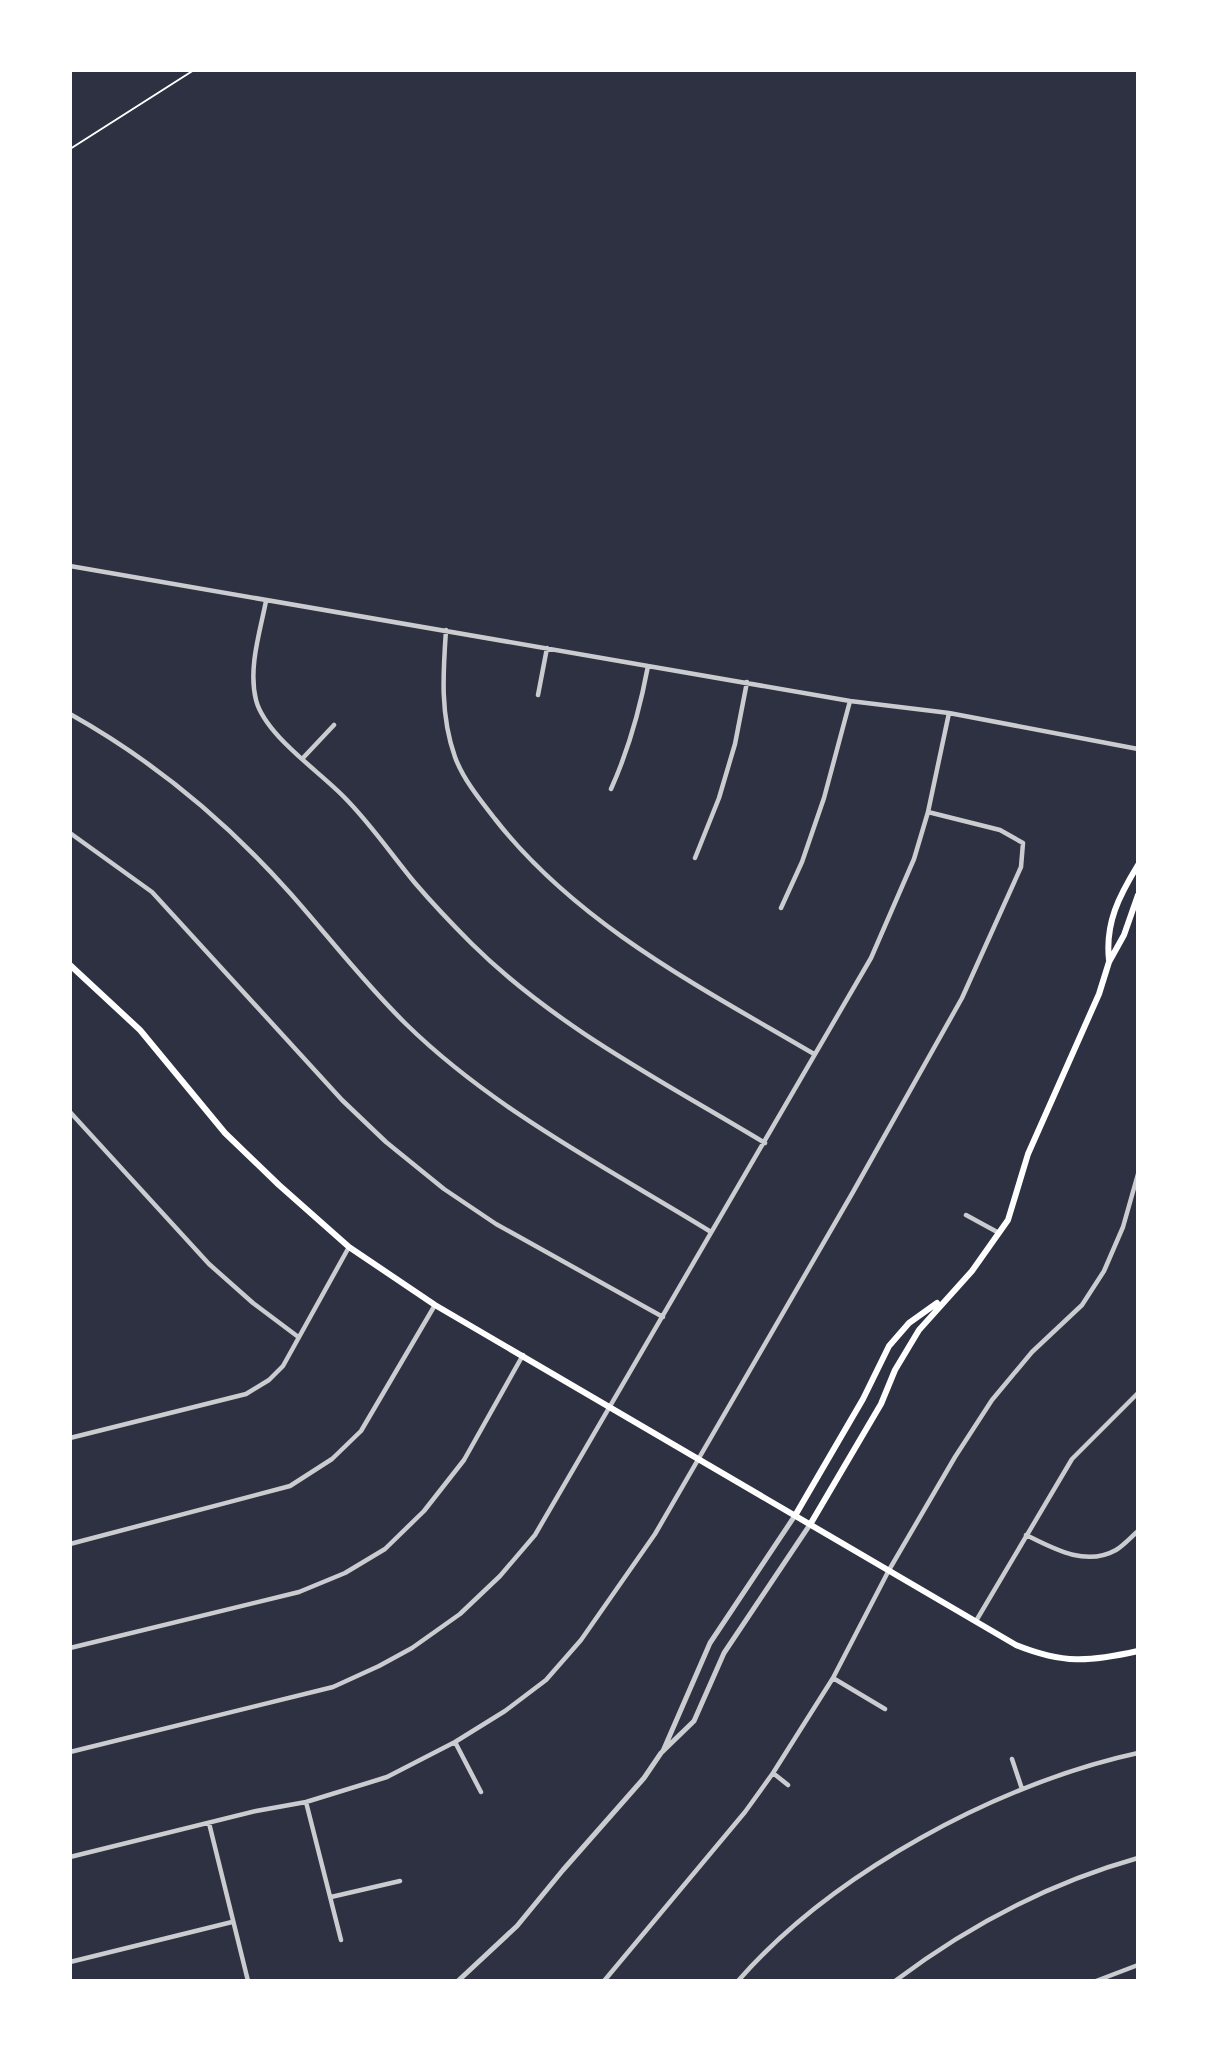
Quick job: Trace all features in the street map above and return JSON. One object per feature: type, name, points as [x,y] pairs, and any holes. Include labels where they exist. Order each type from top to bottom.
[{"type":"main road","points":[[1109,962],[1107,943],[1111,918],[1124,887],[1138,865]]},
{"type":"main road","points":[[811,1523],[881,1404],[904,1352],[919,1330],[972,1270],[1000,1233],[1014,1203],[1028,1154],[1099,994],[1109,962],[1124,935],[1138,895]]},
{"type":"main road","points":[[70,965],[140,1030],[225,1133],[279,1185],[349,1247],[435,1305],[1016,1645],[1045,1657],[1075,1661],[1138,1651]]},
{"type":"main road","points":[[796,1514],[863,1399],[889,1346],[909,1323],[945,1298]]},
{"type":"street","points":[[70,566],[850,701],[949,713],[1138,749]]},
{"type":"street","points":[[266,601],[254,683],[257,702],[265,721],[344,797],[417,886],[474,946],[532,997],[591,1040],[765,1143]]},
{"type":"street","points":[[446,630],[444,717],[455,759],[477,796],[506,834],[544,875],[608,927],[656,961],[814,1054]]},
{"type":"street","points":[[538,695],[547,648]]},
{"type":"street","points":[[611,789],[626,756],[648,666]]},
{"type":"street","points":[[695,858],[719,798],[735,744],[747,682]]},
{"type":"street","points":[[781,908],[802,862],[824,798],[850,701]]},
{"type":"street","points":[[70,1752],[333,1687],[412,1648],[460,1614],[500,1576],[535,1535],[871,958],[914,859],[928,811],[949,713]]},
{"type":"street","points":[[70,714],[115,739],[177,784],[234,834],[407,1025],[478,1086],[711,1232]]},
{"type":"street","points":[[302,758],[334,725]]},
{"type":"street","points":[[70,1857],[256,1811],[306,1802],[387,1777],[455,1742],[505,1711],[546,1680],[581,1640],[655,1534],[853,1192],[962,998],[1021,867],[1023,843],[1000,830],[928,811]]},
{"type":"street","points":[[70,832],[152,892],[342,1101],[386,1142],[444,1189],[495,1224],[663,1317]]},
{"type":"street","points":[[70,1112],[209,1264],[253,1303],[297,1336]]},
{"type":"street","points":[[604,1981],[745,1812],[772,1773],[833,1678],[890,1570],[955,1457],[992,1400],[1032,1352],[1082,1305],[1104,1271],[1122,1227],[1138,1174]]},
{"type":"street","points":[[966,1215],[1000,1233]]},
{"type":"street","points":[[70,1438],[246,1394],[269,1380],[283,1366],[297,1336],[349,1247]]},
{"type":"street","points":[[70,1544],[290,1486],[332,1459],[361,1431],[435,1305]]},
{"type":"street","points":[[70,1648],[299,1592],[345,1573],[386,1549],[424,1511],[464,1460],[523,1355]]},
{"type":"street","points":[[975,1622],[1072,1458],[1138,1392]]},
{"type":"street","points":[[661,1754],[710,1643],[796,1514]]},
{"type":"street","points":[[458,1981],[517,1926],[661,1754],[694,1720],[724,1653],[811,1523]]},
{"type":"street","points":[[1026,1535],[1074,1556],[1095,1557],[1116,1550],[1138,1531]]},
{"type":"street","points":[[833,1678],[885,1709]]},
{"type":"street","points":[[455,1742],[481,1792]]},
{"type":"street","points":[[738,1981],[786,1934],[880,1861],[958,1819],[1022,1789],[1058,1775],[1138,1753]]},
{"type":"street","points":[[1012,1759],[1022,1789]]},
{"type":"street","points":[[772,1773],[788,1785]]},
{"type":"street","points":[[306,1802],[341,1940]]},
{"type":"street","points":[[209,1823],[248,1981]]},
{"type":"street","points":[[895,1981],[938,1949],[995,1915],[1059,1886],[1138,1858]]},
{"type":"street","points":[[331,1897],[401,1881]]},
{"type":"street","points":[[70,1962],[232,1922]]},
{"type":"street","points":[[1096,1981],[1138,1965]]},
{"type":"path","points":[[70,149],[194,70]]}]
